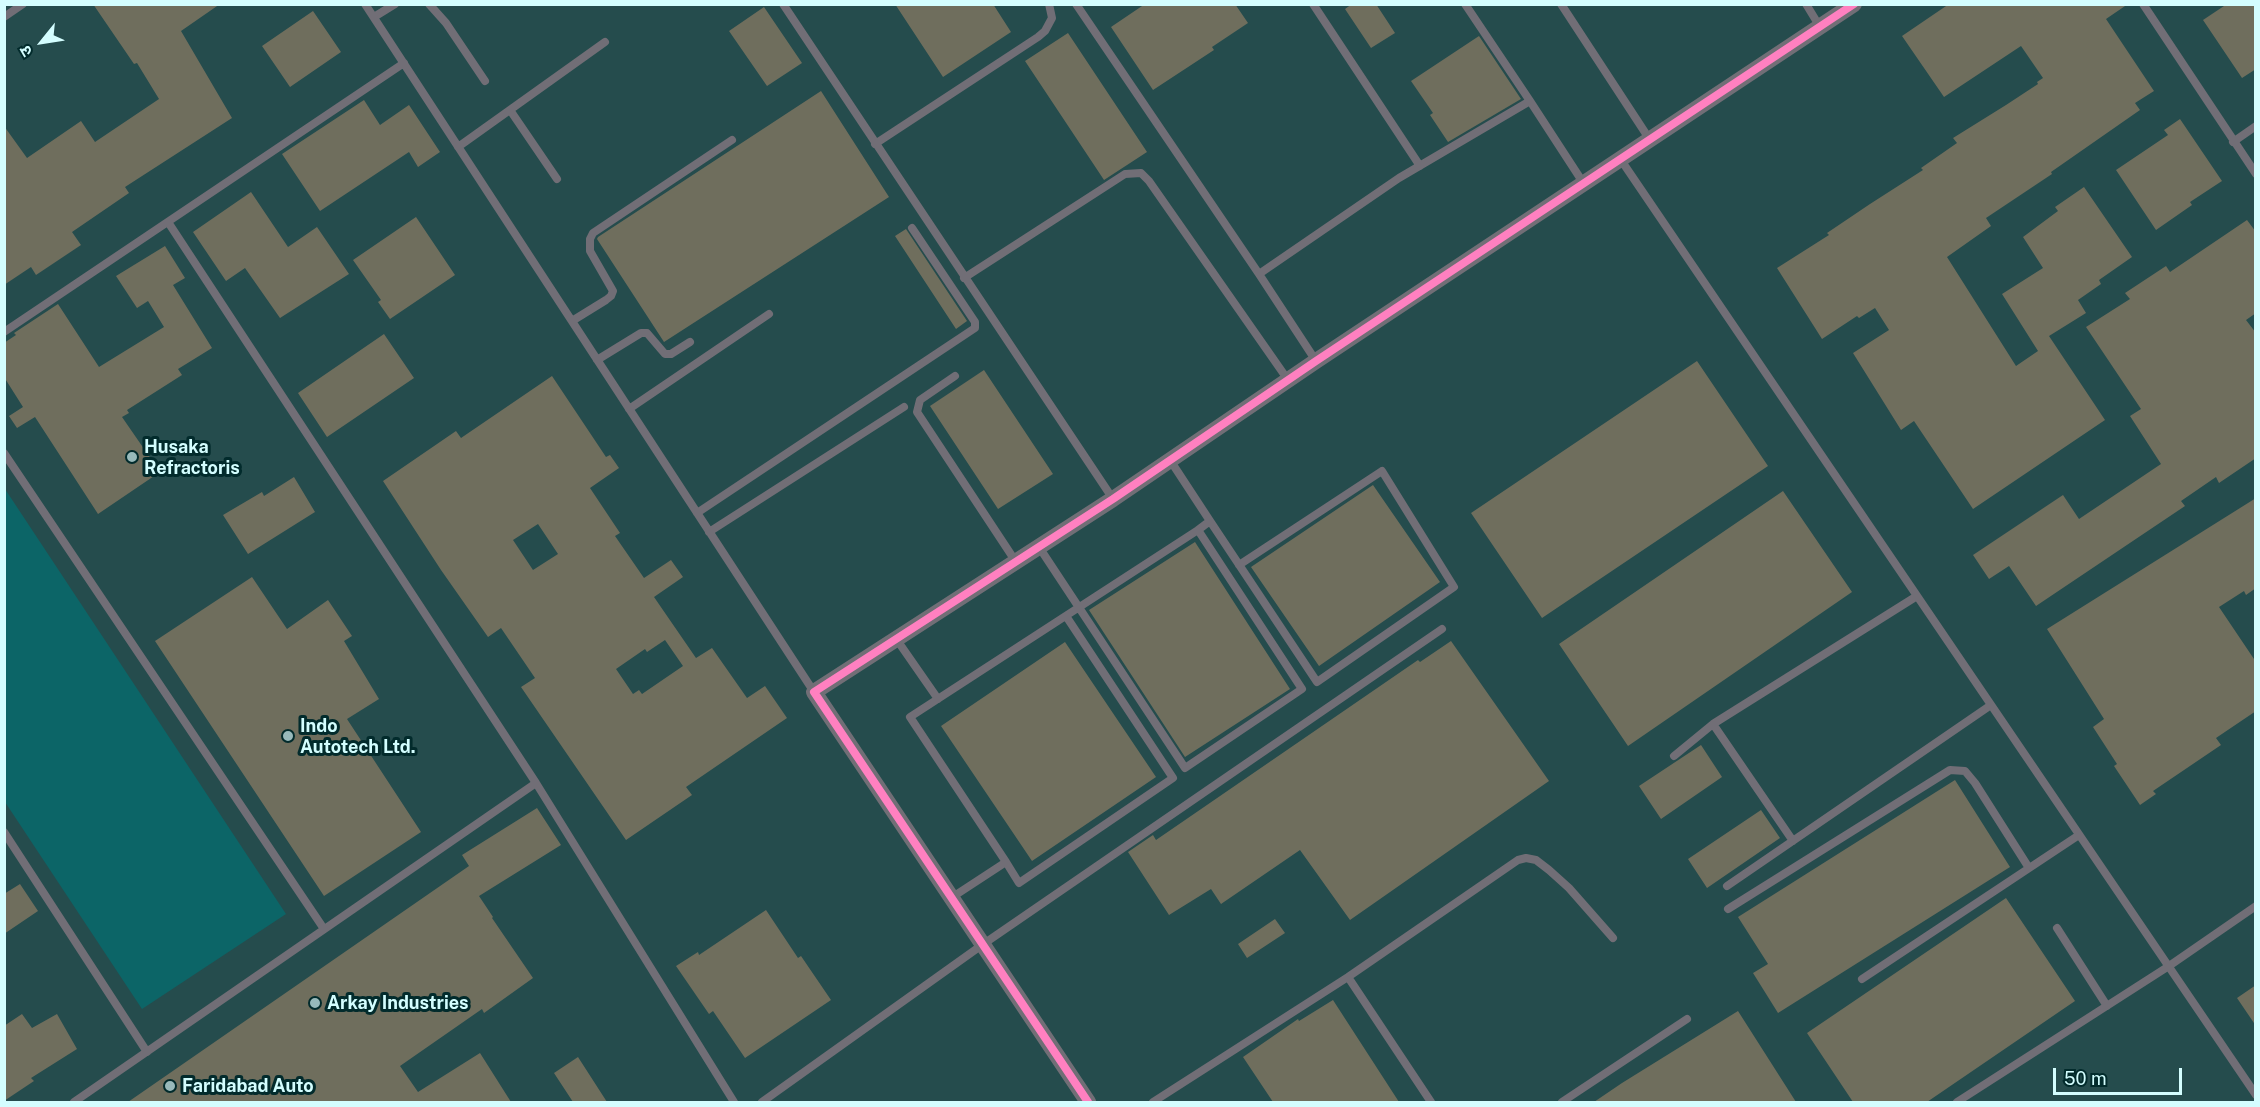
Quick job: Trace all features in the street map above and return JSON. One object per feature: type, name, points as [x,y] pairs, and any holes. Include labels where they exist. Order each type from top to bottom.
[{"type":"street","points":[[1088,1102],[814,692],[1113,499],[1854,4]]},
{"type":"lane","points":[[4,17],[23,4]]},
{"type":"lane","points":[[365,4],[814,692]]},
{"type":"lane","points":[[374,17],[395,4]]},
{"type":"lane","points":[[429,4],[446,23],[485,81]]},
{"type":"lane","points":[[783,4],[1113,499]]},
{"type":"lane","points":[[875,144],[1038,37],[1045,31],[1052,18],[1049,4]]},
{"type":"lane","points":[[1076,4],[1316,362]]},
{"type":"lane","points":[[1313,4],[1420,166]]},
{"type":"lane","points":[[1465,4],[1584,184]]},
{"type":"lane","points":[[1561,4],[1650,140]]},
{"type":"lane","points":[[1806,4],[1820,27]]},
{"type":"lane","points":[[2143,4],[2256,174]]},
{"type":"lane","points":[[458,147],[605,42]]},
{"type":"lane","points":[[4,332],[404,63]]},
{"type":"lane","points":[[1259,274],[1399,178],[1530,100]]},
{"type":"lane","points":[[510,110],[557,179]]},
{"type":"lane","points":[[2233,142],[2256,126]]},
{"type":"lane","points":[[572,321],[606,300],[613,291],[590,250],[590,239],[593,233],[732,140]]},
{"type":"lane","points":[[1621,160],[2256,1095]]},
{"type":"lane","points":[[964,278],[1125,174],[1141,173],[1149,181],[1288,380]]},
{"type":"lane","points":[[168,222],[536,783],[734,1102]]},
{"type":"lane","points":[[697,513],[975,328],[975,322],[912,228]]},
{"type":"lane","points":[[629,409],[769,314]]},
{"type":"lane","points":[[597,360],[641,333],[647,333],[665,354],[671,354],[690,342]]},
{"type":"lane","points":[[955,376],[920,400],[917,412],[1016,562]]},
{"type":"lane","points":[[709,532],[904,406]]},
{"type":"lane","points":[[4,453],[324,929]]},
{"type":"lane","points":[[1170,460],[1239,565],[1317,682],[1454,587],[1382,471],[1239,565]]},
{"type":"lane","points":[[1066,616],[1173,778],[1019,883],[910,717],[1210,521]]},
{"type":"lane","points":[[1039,547],[1185,768],[1302,689],[1198,530]]},
{"type":"lane","points":[[1674,756],[1713,724],[1917,596]]},
{"type":"lane","points":[[762,1102],[982,945],[1442,629]]},
{"type":"lane","points":[[897,640],[938,699]]},
{"type":"lane","points":[[1727,886],[1991,705]]},
{"type":"lane","points":[[1713,724],[1793,841]]},
{"type":"lane","points":[[1728,909],[1950,770],[1965,771],[1975,783],[2029,868]]},
{"type":"lane","points":[[74,1102],[536,783]]},
{"type":"lane","points":[[4,832],[147,1052]]},
{"type":"lane","points":[[1862,979],[2079,835]]},
{"type":"lane","points":[[1154,1102],[1348,977],[1513,863],[1526,858],[1536,860],[1562,882],[1613,938]]},
{"type":"lane","points":[[950,898],[1006,862]]},
{"type":"lane","points":[[1957,1102],[2169,966],[2256,906]]},
{"type":"lane","points":[[2056,928],[2107,1006]]},
{"type":"lane","points":[[1348,977],[1431,1102]]},
{"type":"lane","points":[[1562,1102],[1687,1019]]},
{"type":"shaded area","points":[[5,5],[2255,5],[2255,1102],[5,1102]]},
{"type":"shaded area","points":[[5,489],[286,914],[142,1009],[5,802]]},
{"type":"building","points":[[93,4],[220,4],[181,31],[232,118],[125,187],[129,193],[72,232],[81,245],[36,275],[31,267],[4,285],[4,126],[27,158],[81,121],[95,142],[159,99],[137,63],[134,64]]},
{"type":"building","points":[[895,4],[993,4],[1011,32],[943,77]]},
{"type":"building","points":[[1145,4],[1235,4],[1248,23],[1212,47],[1214,50],[1153,90],[1111,27]]},
{"type":"building","points":[[1352,4],[1376,4],[1395,33],[1371,48],[1345,9]]},
{"type":"building","points":[[1949,4],[2128,4],[2106,19],[2154,91],[2135,103],[2140,110],[2051,172],[2052,174],[1986,218],[1991,226],[1947,257],[2016,366],[2038,351],[2002,294],[2043,268],[2023,237],[2058,211],[2055,207],[2084,187],[2132,257],[2099,280],[2101,284],[2078,300],[2086,313],[2049,336],[2105,420],[1973,509],[1914,421],[1901,430],[1853,353],[1889,330],[1875,308],[1859,318],[1857,316],[1822,339],[1777,268],[1923,170],[1921,168],[1957,143],[1953,138],[2038,84],[2037,82],[2043,78],[2021,46],[1944,97],[1902,36]]},
{"type":"building","points":[[2227,4],[2256,4],[2256,69],[2242,78],[2203,20]]},
{"type":"building","points":[[764,7],[802,63],[767,86],[729,31]]},
{"type":"building","points":[[313,11],[341,52],[290,87],[262,46]]},
{"type":"building","points":[[1068,33],[1147,152],[1104,180],[1025,61]]},
{"type":"building","points":[[1479,36],[1521,99],[1448,142],[1430,115],[1433,113],[1411,81]]},
{"type":"building","points":[[821,91],[889,197],[664,342],[597,239],[598,237]]},
{"type":"building","points":[[364,100],[380,125],[409,105],[440,152],[418,167],[409,152],[320,211],[282,154]]},
{"type":"building","points":[[2180,119],[2222,181],[2190,202],[2192,205],[2156,230],[2116,170],[2168,135],[2164,130]]},
{"type":"building","points":[[251,192],[288,247],[317,227],[349,274],[280,318],[245,268],[226,281],[193,232]]},
{"type":"building","points":[[416,217],[455,275],[390,319],[378,302],[381,300],[353,260]]},
{"type":"building","points":[[2247,220],[2256,232],[2256,313],[2246,320],[2256,333],[2256,458],[2219,483],[2216,477],[2181,501],[2185,506],[2036,606],[2009,566],[1989,579],[1973,555],[2063,495],[2079,519],[2161,464],[2130,416],[2141,409],[2086,327],[2130,299],[2125,293],[2166,266],[2170,272]]},
{"type":"building","points":[[906,229],[967,321],[956,329],[895,236]]},
{"type":"building","points":[[165,246],[185,278],[173,285],[212,348],[178,369],[182,375],[127,410],[129,413],[122,417],[160,472],[98,514],[35,417],[17,428],[9,416],[23,407],[4,377],[4,343],[16,335],[14,333],[58,304],[99,367],[164,327],[148,301],[137,308],[116,276]]},
{"type":"building","points":[[384,334],[414,378],[327,437],[298,393]]},
{"type":"building","points":[[1697,361],[1768,466],[1542,618],[1471,513]]},
{"type":"building","points":[[984,370],[1053,474],[998,509],[930,406]]},
{"type":"building","points":[[552,376],[606,457],[610,455],[619,468],[590,488],[620,533],[615,536],[644,578],[671,560],[683,577],[654,597],[696,658],[712,648],[747,698],[765,686],[787,718],[686,787],[692,795],[626,840],[521,687],[535,678],[501,628],[488,637],[383,481],[456,431],[461,438]],"holes":[[[538,524],[558,554],[533,570],[513,540]],[[665,640],[683,666],[642,694],[639,690],[633,694],[616,669],[645,649],[647,652]]]},
{"type":"building","points":[[294,477],[315,512],[248,554],[223,515],[262,492],[264,496]]},
{"type":"building","points":[[1373,485],[1440,582],[1319,666],[1251,567]]},
{"type":"building","points":[[1783,491],[1852,592],[1628,746],[1559,644]]},
{"type":"building","points":[[2256,498],[2256,588],[2246,595],[2244,591],[2219,607],[2256,662],[2256,711],[2216,738],[2221,745],[2153,791],[2156,794],[2140,805],[2114,766],[2117,764],[2093,727],[2104,719],[2047,629]]},
{"type":"building","points":[[1195,542],[1290,689],[1185,757],[1089,610]]},
{"type":"building","name":"Indo Autotech Ltd.","points":[[252,577],[287,629],[328,600],[352,636],[344,641],[379,699],[347,719],[421,832],[324,896],[155,641]]},
{"type":"building","points":[[1451,641],[1549,781],[1350,920],[1300,850],[1221,904],[1211,889],[1169,915],[1128,852],[1153,835],[1156,840],[1418,660],[1420,662]]},
{"type":"building","points":[[1065,642],[1156,777],[1032,861],[941,726]]},
{"type":"building","points":[[1701,745],[1722,777],[1661,819],[1639,786]]},
{"type":"building","points":[[1955,780],[2010,867],[1778,1013],[1753,973],[1768,964],[1738,917]]},
{"type":"building","points":[[537,808],[561,845],[479,896],[533,978],[484,1013],[482,1009],[400,1066],[418,1092],[480,1053],[511,1102],[128,1102],[469,866],[462,855]]},
{"type":"building","points":[[1761,810],[1780,838],[1707,888],[1688,859]]},
{"type":"building","points":[[20,884],[38,911],[4,934],[4,894]]},
{"type":"building","points":[[2006,898],[2075,1001],[1927,1102],[1853,1102],[1807,1033]]},
{"type":"building","points":[[766,910],[798,958],[801,956],[831,1000],[745,1058],[713,1011],[709,1014],[676,966],[698,952],[699,955]]},
{"type":"building","points":[[1275,919],[1285,933],[1247,958],[1238,944]]},
{"type":"building","points":[[2256,985],[2256,1026],[2237,998]]},
{"type":"building","points":[[1333,1000],[1399,1102],[1273,1102],[1243,1057],[1298,1019],[1299,1021]]},
{"type":"building","points":[[1738,1011],[1796,1102],[1594,1102],[1622,1083]]},
{"type":"building","points":[[22,1014],[32,1028],[57,1014],[77,1049],[31,1078],[34,1081],[4,1101],[4,1026]]},
{"type":"building","points":[[578,1057],[607,1102],[573,1102],[554,1073]]},
{"type":"cycle path","points":[[1088,1102],[814,692],[1113,499],[1316,361],[1854,4]]},
{"type":"place","name":"Husaka Refractoris","points":[[132,457]]},
{"type":"place","name":"Indo Autotech Ltd.","points":[[288,736]]},
{"type":"place","name":"Arkay Industries","points":[[315,1003]]},
{"type":"place","name":"Faridabad Auto","points":[[170,1086]]}]
